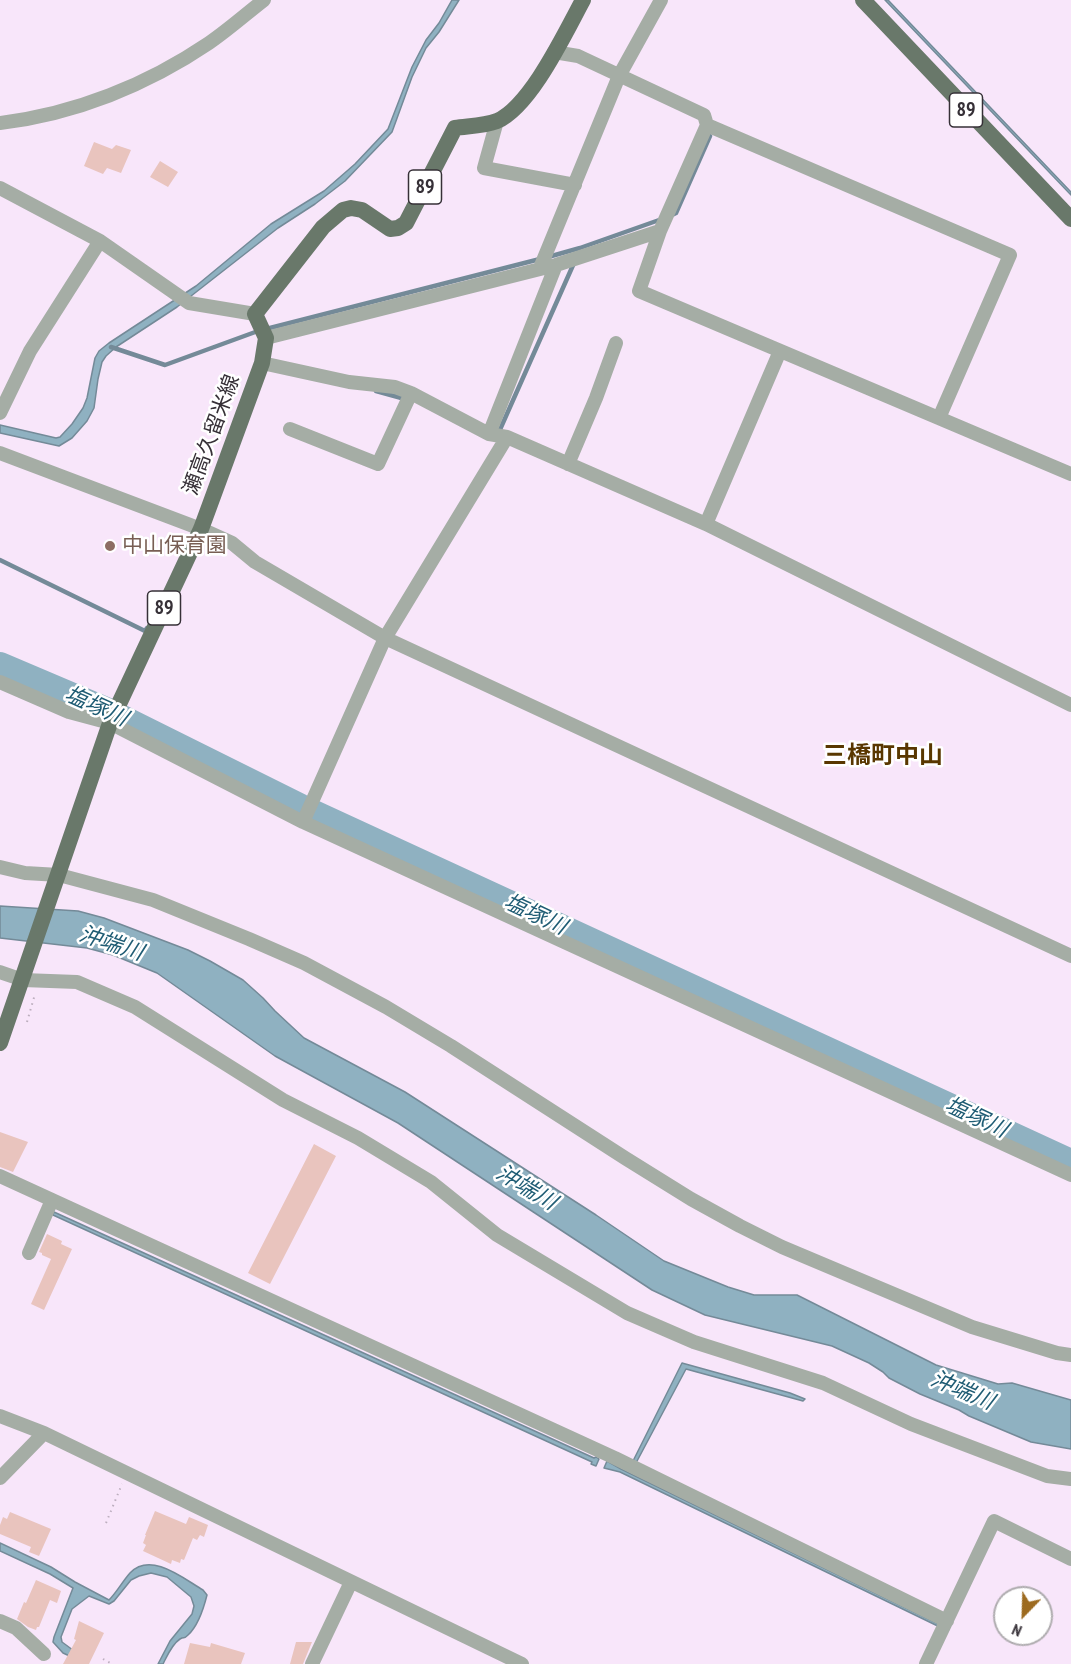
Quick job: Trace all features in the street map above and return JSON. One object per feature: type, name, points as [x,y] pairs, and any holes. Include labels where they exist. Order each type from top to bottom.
[{"type":"main road","name":"瀬高久留米線","points":[[0,1043],[29,977],[57,879],[110,723],[201,530],[262,363],[261,327],[323,227],[343,210],[351,208],[362,210],[390,229],[398,228],[406,223],[455,128],[497,121],[512,111],[537,83],[583,0]]},
{"type":"main road","name":"89","points":[[863,0],[1071,219]]},
{"type":"street","points":[[0,123],[60,112],[101,99],[148,79],[210,43],[264,0]]},
{"type":"street","points":[[540,268],[619,76],[661,0]]},
{"type":"street","points":[[554,52],[578,56],[704,115],[707,125],[660,231],[639,291],[1071,474]]},
{"type":"street","points":[[497,121],[484,168],[575,185]]},
{"type":"street","points":[[707,125],[1010,255],[939,418]]},
{"type":"street","points":[[0,188],[100,241],[189,303],[261,327],[556,265],[660,231]]},
{"type":"street","points":[[0,413],[30,351],[100,241]]},
{"type":"street","points":[[489,434],[556,265]]},
{"type":"street","points":[[568,464],[616,343]]},
{"type":"street","points":[[706,524],[780,351]]},
{"type":"street","points":[[262,363],[349,382],[395,387],[411,393],[489,434],[507,437],[706,524],[1071,705]]},
{"type":"street","points":[[290,429],[378,464],[411,393]]},
{"type":"street","points":[[303,822],[385,638],[507,437]]},
{"type":"street","points":[[0,453],[232,543],[255,562],[385,638],[1071,956]]},
{"type":"street","points":[[0,682],[69,712],[110,723],[303,822],[1071,1175]]},
{"type":"street","points":[[0,867],[153,900],[304,963],[386,1007],[451,1046],[691,1199],[782,1247],[972,1327],[1057,1353],[1071,1355]]},
{"type":"street","points":[[0,972],[77,982],[135,1007],[283,1100],[358,1138],[431,1182],[497,1235],[627,1313],[694,1342],[823,1383],[911,1424],[1047,1476],[1071,1479]]},
{"type":"street","points":[[0,1176],[615,1458],[947,1621]]},
{"type":"street","points":[[29,1253],[52,1200]]},
{"type":"street","points":[[0,1416],[44,1433],[522,1664]]},
{"type":"street","points":[[0,1478],[44,1433]]},
{"type":"street","points":[[926,1664],[993,1521],[1071,1558]]},
{"type":"street","points":[[312,1664],[351,1582]]},
{"type":"street","points":[[0,1621],[16,1628],[44,1654]]},
{"type":"path","points":[[27,1022],[29,977]]},
{"type":"path","points":[[106,1523],[127,1474]]},
{"type":"path","points":[[103,1659],[112,1664]]},
{"type":"water","points":[[452,0],[459,0],[426,48],[412,77],[392,132],[345,181],[278,228],[177,307],[106,356],[102,362],[98,379],[94,408],[87,421],[72,438],[59,446],[0,433],[0,425],[60,437],[83,408],[95,358],[99,351],[196,286],[271,224],[324,191],[355,164],[388,129],[412,67],[426,40]]},
{"type":"water","points":[[885,0],[888,0],[1071,192],[1071,195]]},
{"type":"water","name":"沖端川","points":[[0,906],[78,911],[104,918],[188,950],[210,961],[243,980],[304,1038],[405,1092],[664,1261],[754,1295],[797,1295],[936,1365],[998,1384],[1012,1383],[1071,1400],[1071,1449],[1031,1442],[969,1416],[920,1394],[889,1378],[869,1363],[832,1346],[705,1315],[652,1290],[398,1123],[275,1056],[157,973],[113,955],[87,948],[0,938]]},
{"type":"water","points":[[54,1212],[596,1457],[599,1459],[596,1466],[591,1464],[592,1462],[53,1215]]},
{"type":"water","points":[[682,1363],[805,1399],[803,1401],[686,1369],[636,1463],[633,1461]]},
{"type":"water","points":[[607,1461],[949,1629],[948,1631],[620,1472],[604,1468]]},
{"type":"water","points":[[0,1543],[51,1567],[109,1600],[130,1573],[138,1567],[148,1565],[167,1569],[177,1574],[203,1590],[207,1595],[195,1627],[175,1644],[163,1664],[158,1664],[170,1641],[192,1614],[194,1606],[191,1597],[167,1577],[151,1573],[131,1580],[109,1604],[89,1596],[72,1609],[61,1637],[62,1642],[81,1656],[76,1659],[63,1653],[53,1642],[73,1588],[50,1574],[0,1551]]},
{"type":"building","points":[[94,142],[112,149],[116,145],[131,150],[121,173],[107,168],[103,174],[84,166]]},
{"type":"building","points":[[160,161],[178,172],[168,187],[150,177]]},
{"type":"building","points":[[0,1132],[28,1142],[13,1172],[0,1167]]},
{"type":"building","points":[[314,1144],[336,1156],[270,1284],[248,1273]]},
{"type":"building","points":[[47,1234],[72,1249],[44,1310],[31,1304],[51,1259],[39,1252]]},
{"type":"building","points":[[155,1511],[186,1524],[189,1517],[208,1525],[204,1537],[200,1535],[197,1540],[193,1538],[184,1560],[181,1559],[180,1563],[172,1560],[171,1564],[143,1551],[146,1545],[143,1543],[145,1535]]},
{"type":"building","points":[[10,1512],[51,1529],[39,1556],[29,1552],[31,1547],[0,1534],[3,1517],[7,1519]]},
{"type":"building","points":[[36,1580],[61,1591],[57,1603],[50,1600],[36,1630],[17,1619]]},
{"type":"building","points":[[79,1621],[104,1633],[89,1664],[63,1664],[76,1640],[74,1639]]},
{"type":"building","points":[[296,1642],[312,1642],[303,1664],[290,1664]]},
{"type":"building","points":[[190,1643],[210,1647],[211,1643],[245,1653],[241,1664],[184,1664]]},
{"type":"waterway","points":[[670,216],[676,213],[710,136]]},
{"type":"waterway","points":[[548,257],[662,219]]},
{"type":"waterway","points":[[266,329],[540,259]]},
{"type":"waterway","points":[[498,434],[574,263]]},
{"type":"waterway","points":[[111,347],[165,365],[258,331]]},
{"type":"waterway","points":[[376,391],[405,399]]},
{"type":"waterway","points":[[0,560],[145,631],[147,628]]},
{"type":"waterway","name":"塩塚川","points":[[0,665],[106,710],[301,807],[1071,1162]]},
{"type":"place","name":"中山保育園","points":[[110,546]]},
{"type":"district","name":"三橋町中山","points":[[883,756]]}]
